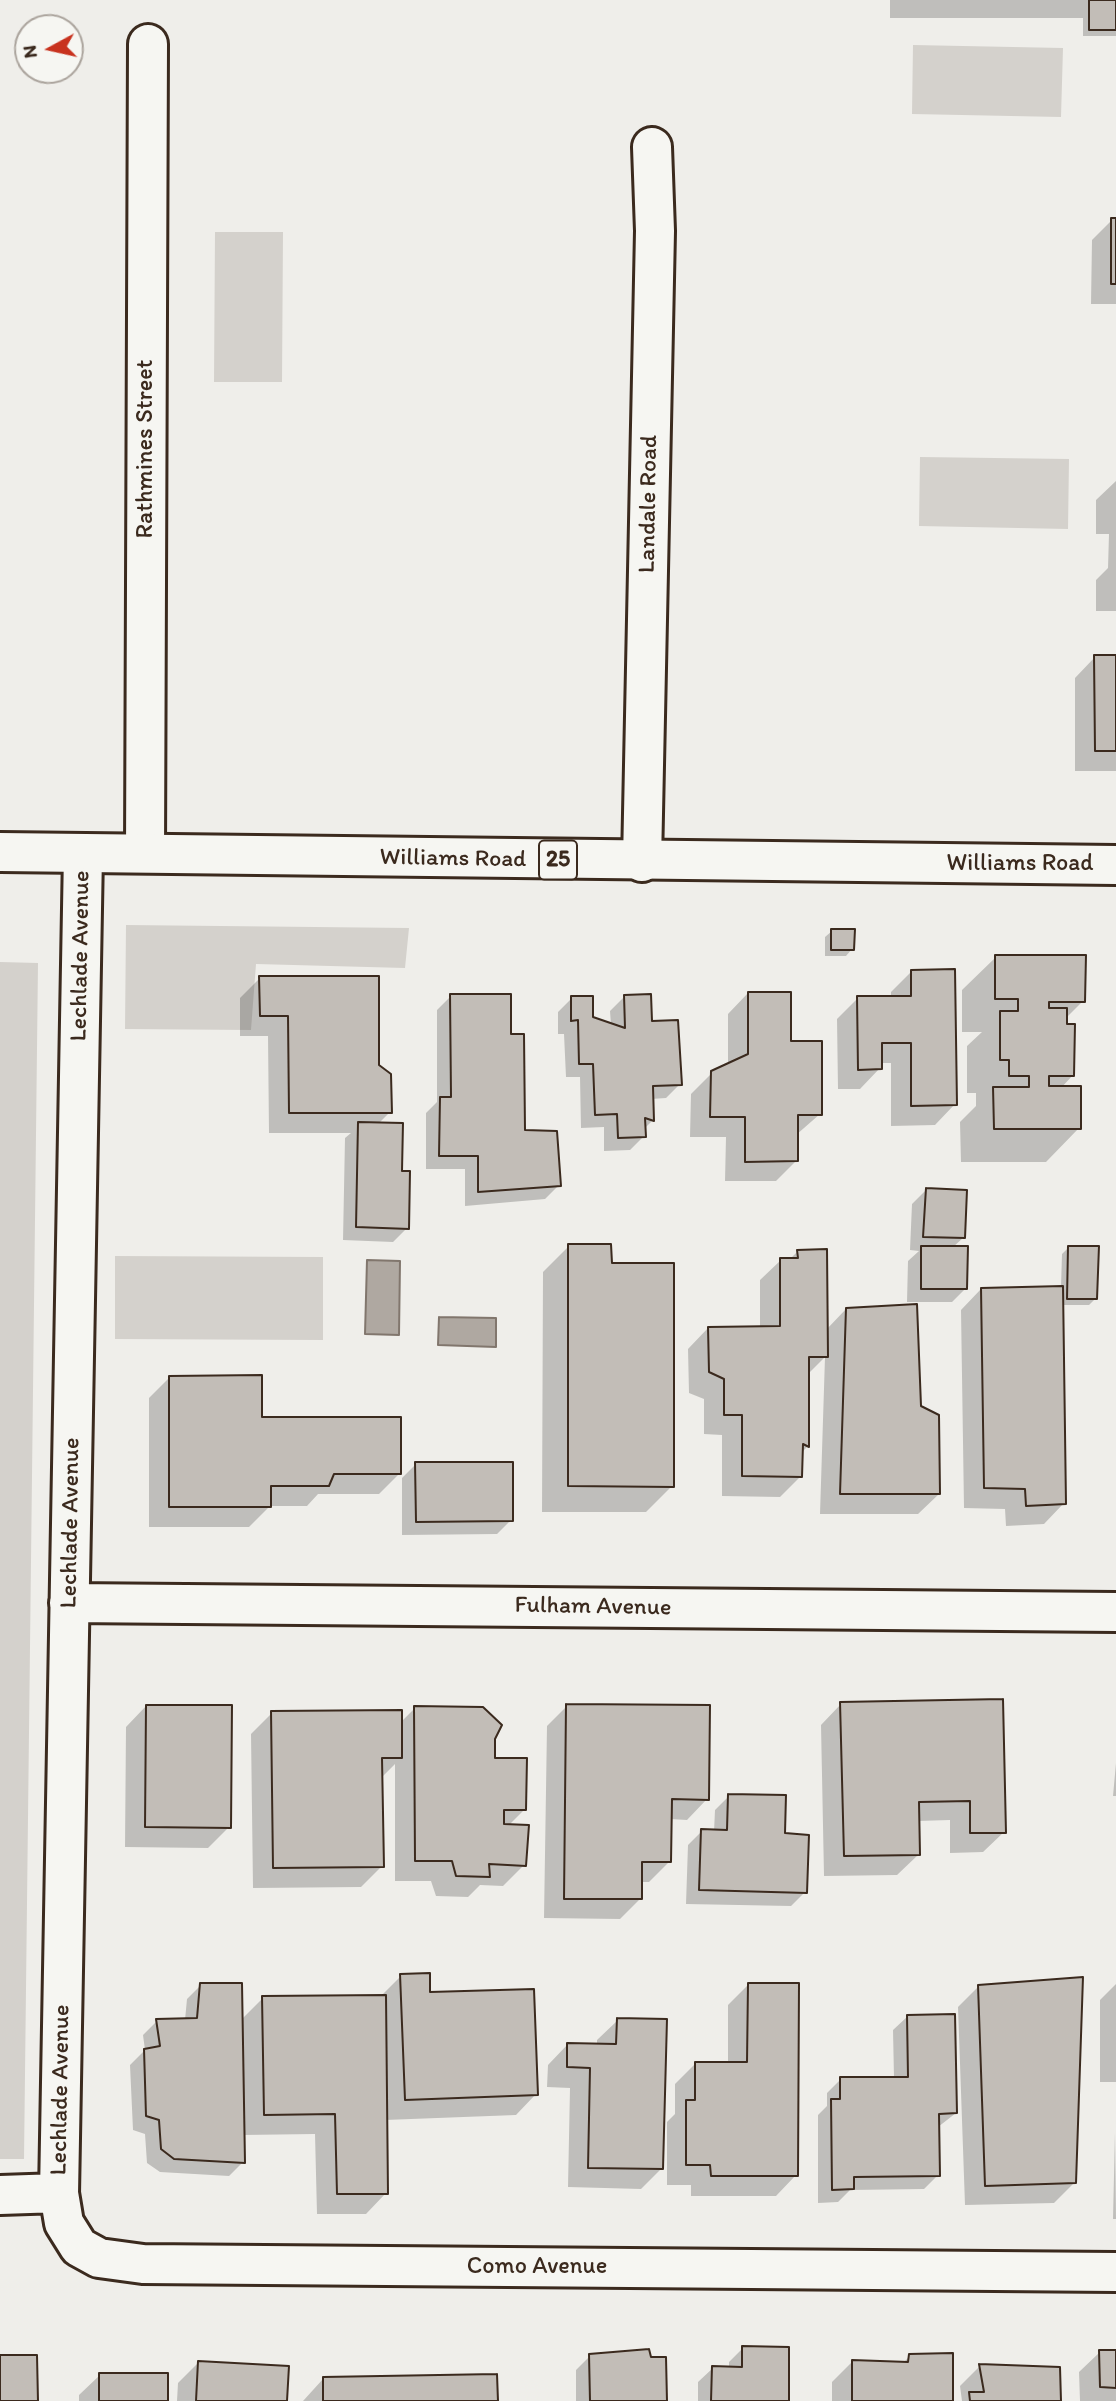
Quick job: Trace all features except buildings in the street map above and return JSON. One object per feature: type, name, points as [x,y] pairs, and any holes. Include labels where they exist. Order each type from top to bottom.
[{"type":"street","name":"Rathmines Street","points":[[145,853],[148,44]]},
{"type":"street","name":"Landale Road","points":[[642,862],[655,245],[652,147]]},
{"type":"street","name":"Williams Road","points":[[0,852],[642,862],[1116,865]]},
{"type":"street","name":"Lechlade Avenue","points":[[60,2193],[83,853]]},
{"type":"street","name":"Fulham Avenue","points":[[69,1603],[1116,1612]]},
{"type":"street","points":[[0,2195],[60,2193]]},
{"type":"street","name":"Como Avenue","points":[[60,2193],[64,2223],[79,2247],[99,2258],[143,2264],[1116,2272]]},
{"type":"shaded area","points":[[913,45],[1063,48],[1061,117],[912,114]]},
{"type":"shaded area","points":[[215,232],[283,232],[282,382],[214,382]]},
{"type":"shaded area","points":[[920,457],[1069,459],[1068,529],[919,526]]},
{"type":"shaded area","points":[[126,925],[409,928],[405,968],[256,964],[251,1030],[125,1029]]},
{"type":"shaded area","points":[[0,962],[38,963],[24,2159],[0,2159]]},
{"type":"shaded area","points":[[115,1256],[323,1257],[323,1340],[115,1339]]},
{"type":"shaded area","points":[[367,1260],[400,1261],[399,1335],[365,1334]]},
{"type":"shaded area","points":[[439,1317],[496,1318],[496,1347],[438,1345]]}]
